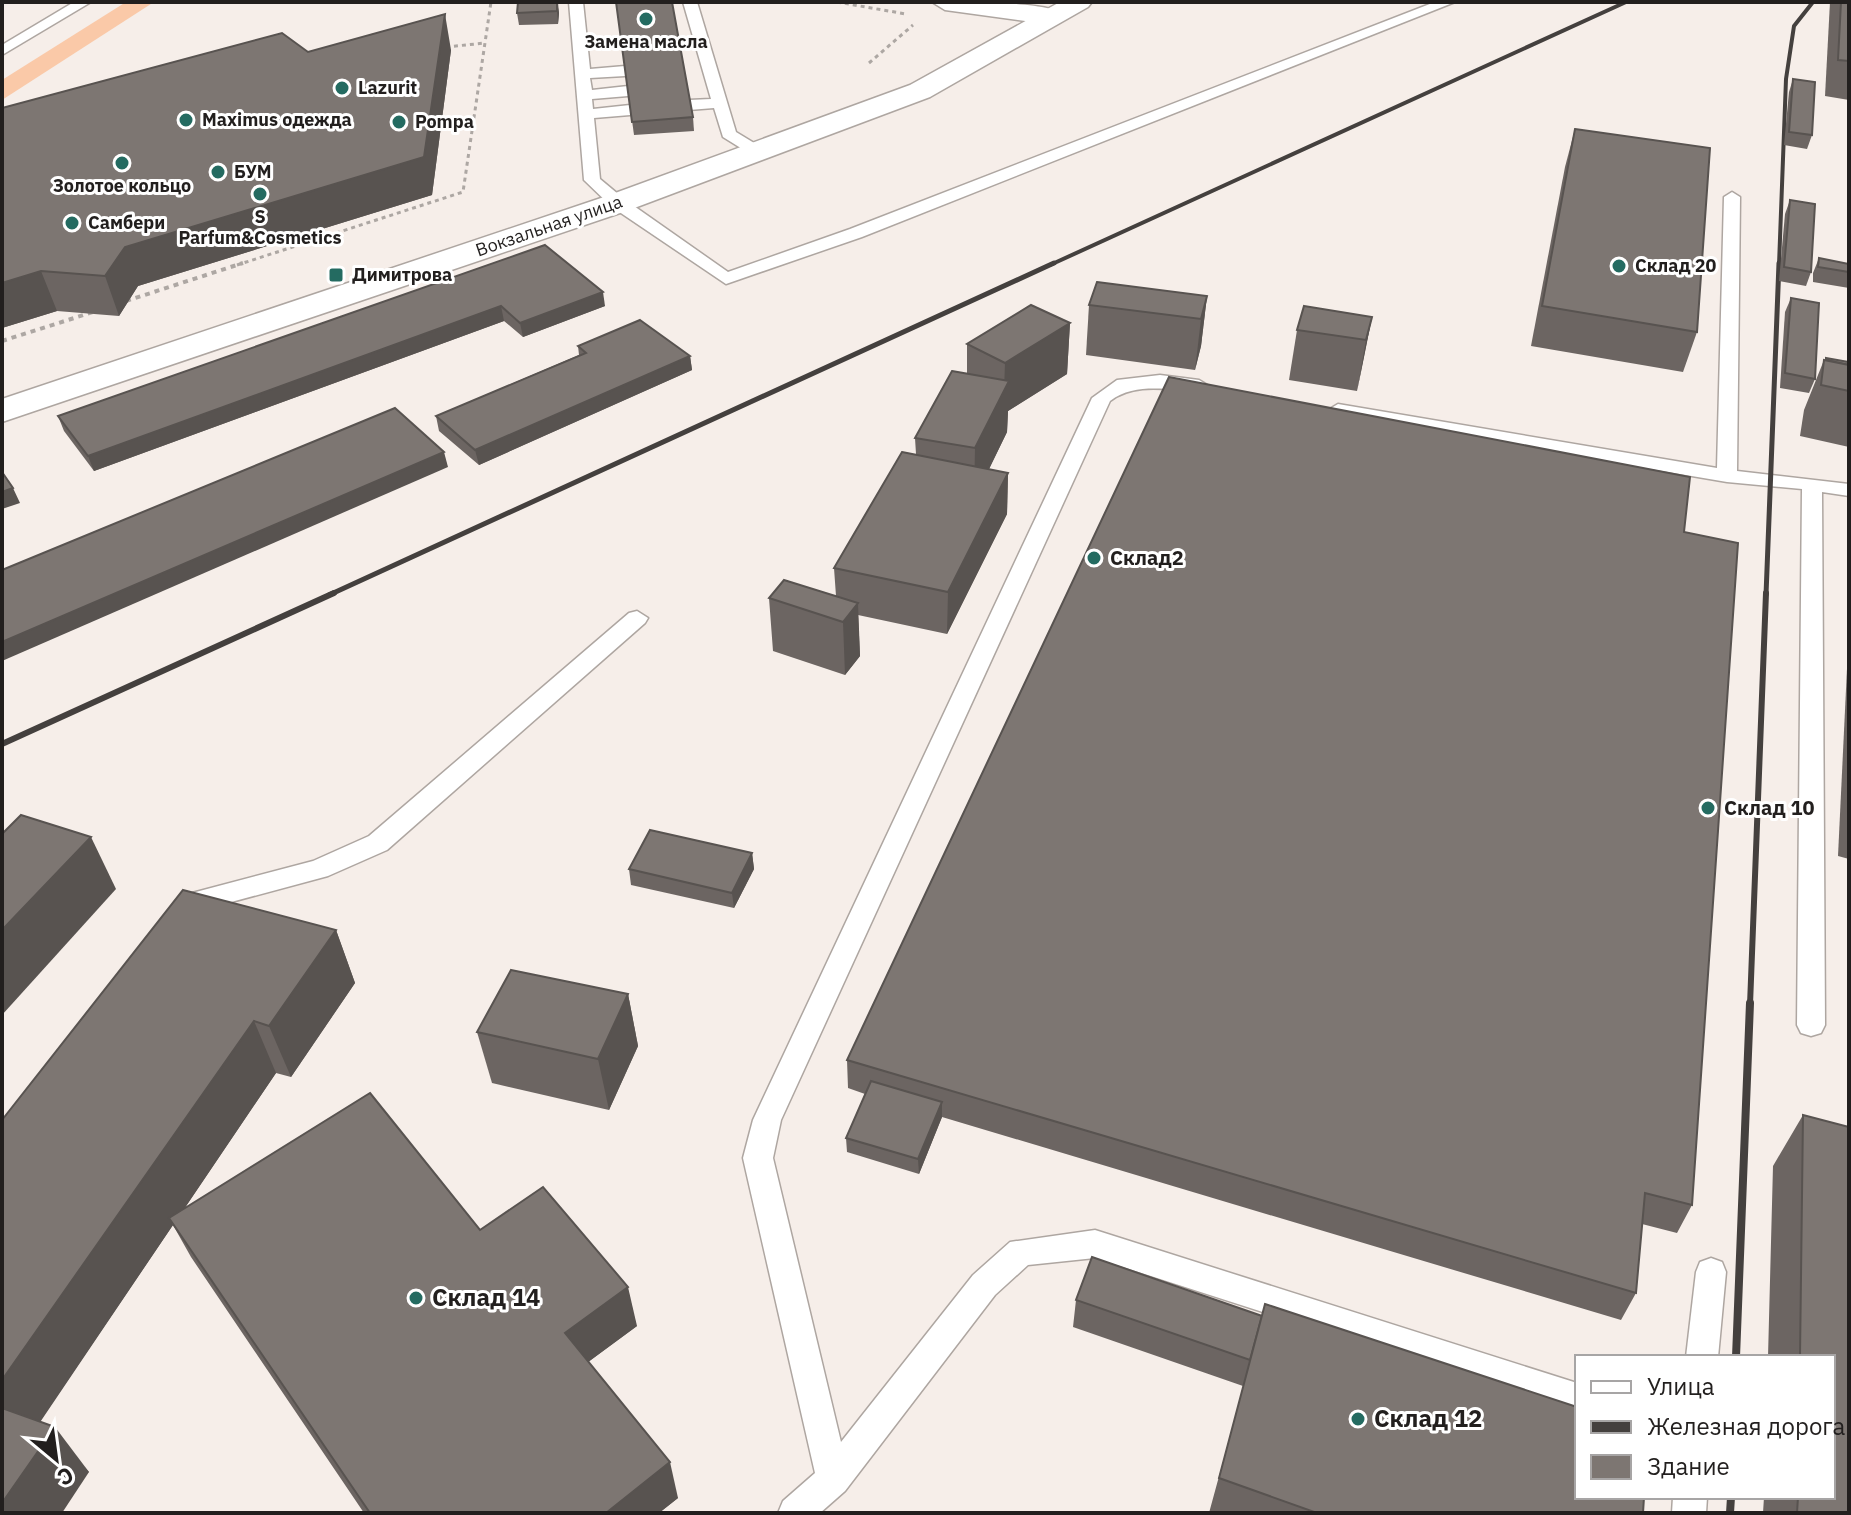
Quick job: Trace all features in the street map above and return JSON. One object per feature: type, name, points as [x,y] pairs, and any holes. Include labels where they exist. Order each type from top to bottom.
[{"type":"street","points":[[945,2],[1055,17]]},
{"type":"street","name":"Вокзальная улица","points":[[2,411],[618,203],[920,91],[1079,2]]},
{"type":"lane","points":[[2,51],[84,2]]},
{"type":"lane","points":[[576,2],[592,180],[618,203],[726,279],[856,233],[1448,2]]},
{"type":"lane","points":[[690,2],[707,86],[720,103],[729,134],[758,152]]},
{"type":"lane","points":[[581,74],[625,71]]},
{"type":"lane","points":[[583,95],[628,91]]},
{"type":"lane","points":[[689,105],[720,103]]},
{"type":"lane","points":[[585,114],[630,110]]},
{"type":"lane","points":[[1727,476],[1732,197]]},
{"type":"lane","points":[[833,1479],[758,1158],[767,1120],[1102,398],[1111,390],[1130,382],[1153,379],[1215,389]]},
{"type":"lane","points":[[1308,405],[1727,476],[1849,490]]},
{"type":"lane","points":[[1811,1025],[1812,484]]},
{"type":"lane","points":[[166,929],[176,917],[201,900],[319,869],[378,843],[637,618]]},
{"type":"lane","points":[[795,1513],[833,1479],[984,1285],[1021,1252],[1095,1244],[1575,1397]]},
{"type":"lane","points":[[1702,1355],[1711,1272]]},
{"type":"path","points":[[116,304],[463,192],[491,2]]},
{"type":"path","points":[[837,2],[908,14]]},
{"type":"path","points":[[436,50],[485,43]]},
{"type":"path","points":[[2,341],[102,309]]},
{"type":"shaded area","points":[[126,2],[154,2],[2,100],[2,80]]},
{"type":"building","points":[[518,2],[557,2],[557,11],[517,13]]},
{"type":"building","points":[[616,2],[672,2],[693,117],[632,122]]},
{"type":"building","points":[[1841,2],[1849,2],[1849,61],[1838,60]]},
{"type":"building","name":"БУМ","points":[[445,14],[424,157],[125,247],[105,276],[41,271],[2,283],[2,108],[282,33],[308,52]]},
{"type":"building","points":[[1793,79],[1815,82],[1812,135],[1789,132]]},
{"type":"building","name":"Склад 20","points":[[1575,129],[1710,148],[1697,332],[1542,306]]},
{"type":"building","points":[[1790,200],[1815,204],[1811,272],[1784,267]]},
{"type":"building","points":[[545,245],[603,292],[520,323],[501,306],[88,456],[58,416]]},
{"type":"building","points":[[1819,258],[1849,264],[1849,272],[1818,267]]},
{"type":"building","points":[[1097,282],[1207,296],[1201,319],[1089,305]]},
{"type":"building","points":[[1791,298],[1819,303],[1815,379],[1785,373]]},
{"type":"building","points":[[1031,305],[1070,323],[1005,363],[967,344]]},
{"type":"building","points":[[1304,306],[1372,317],[1366,340],[1297,330]]},
{"type":"building","points":[[640,320],[690,356],[475,450],[436,416],[586,353],[578,346]]},
{"type":"building","points":[[1824,360],[1849,365],[1849,391],[1821,385]]},
{"type":"building","points":[[1826,360],[1849,362],[1849,365]]},
{"type":"building","points":[[952,371],[1009,381],[975,448],[915,438]]},
{"type":"building","points":[[1169,377],[1690,477],[1684,532],[1738,543],[1692,1205],[1645,1193],[1636,1293],[847,1060]]},
{"type":"building","points":[[395,408],[444,452],[2,642],[2,570]]},
{"type":"building","points":[[902,452],[1008,473],[948,592],[834,568]]},
{"type":"building","points":[[2,472],[13,488],[2,492]]},
{"type":"building","points":[[784,580],[858,603],[843,622],[769,598]]},
{"type":"building","points":[[21,815],[91,837],[2,930],[2,834]]},
{"type":"building","points":[[650,830],[752,853],[732,893],[629,869]]},
{"type":"building","points":[[183,890],[336,930],[269,1026],[254,1021],[2,1380],[2,1120]]},
{"type":"building","points":[[511,970],[628,994],[598,1059],[477,1032]]},
{"type":"building","points":[[871,1081],[942,1102],[918,1159],[846,1138]]},
{"type":"building","name":"Склад 14","points":[[370,1093],[480,1230],[543,1187],[628,1287],[565,1333],[670,1462],[606,1513],[370,1513],[169,1218]]},
{"type":"building","points":[[1803,1115],[1849,1127],[1849,1513],[1797,1513],[1798,1499],[1835,1499],[1835,1355],[1800,1355]]},
{"type":"building","points":[[1092,1257],[1262,1316],[1250,1360],[1076,1300]]},
{"type":"building","name":"Склад 12","points":[[1265,1304],[1575,1406],[1575,1499],[1644,1499],[1643,1513],[1317,1513],[1219,1478]]},
{"type":"building","points":[[2,1408],[55,1427],[2,1503]]},
{"type":"railway","points":[[1050,265],[1626,2]]},
{"type":"railway","points":[[1779,265],[1786,79],[1794,26],[1813,2]]},
{"type":"railway","points":[[329,595],[1054,263]]},
{"type":"railway","points":[[1766,595],[1779,263]]},
{"type":"railway","points":[[2,744],[334,593]]},
{"type":"railway","points":[[1750,1005],[1766,593]]},
{"type":"railway","points":[[1736,1355],[1750,1003]]},
{"type":"railway","points":[[1730,1513],[1731,1499]]},
{"type":"place","name":"Замена масла","points":[[646,19]]},
{"type":"place","name":"Lazurit","points":[[342,88]]},
{"type":"place","name":"Maximus одежда","points":[[186,120]]},
{"type":"place","name":"Pompa","points":[[399,122]]},
{"type":"place","name":"Золотое кольцо","points":[[122,163]]},
{"type":"place","name":"БУМ","points":[[218,172]]},
{"type":"place","name":"S Parfum&Cosmetics","points":[[260,194]]},
{"type":"place","name":"Самбери","points":[[72,223]]},
{"type":"place","name":"Склад 20","points":[[1619,266]]},
{"type":"place","name":"Димитрова","points":[[336,275]]},
{"type":"place","name":"Склад2","points":[[1094,558]]},
{"type":"place","name":"Склад 10","points":[[1708,808]]},
{"type":"place","name":"Склад 14","points":[[416,1298]]},
{"type":"place","name":"Склад 12","points":[[1358,1419]]}]
